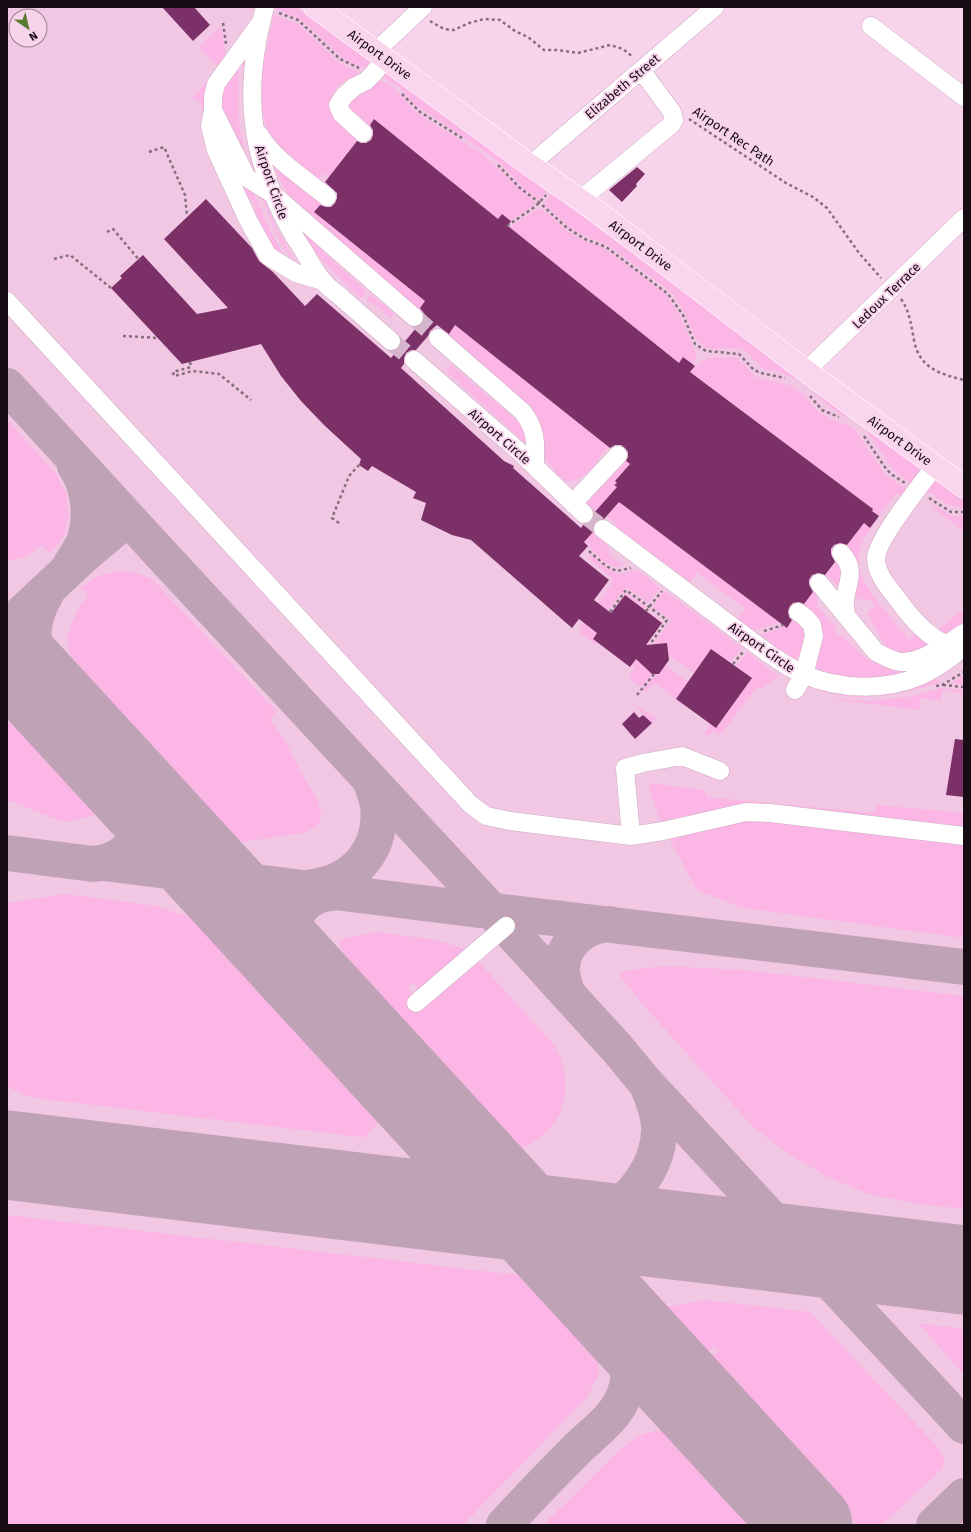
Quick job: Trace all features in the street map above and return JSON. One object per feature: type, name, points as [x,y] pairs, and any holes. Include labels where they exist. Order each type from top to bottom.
[{"type":"main road","name":"Airport Drive","points":[[315,7],[379,61],[580,200],[797,376],[935,466],[964,487]]},
{"type":"street","name":"Elizabeth Street","points":[[530,165],[715,7]]},
{"type":"street","points":[[363,133],[342,114],[338,105],[344,96],[354,86],[366,81],[379,61],[422,8]]},
{"type":"street","points":[[267,14],[216,84],[210,126],[216,150],[248,220],[268,256],[296,273],[323,281]]},
{"type":"street","name":"Airport Circle","points":[[267,14],[253,76],[254,124],[262,160],[274,195],[282,215],[293,235],[323,281],[391,341]]},
{"type":"street","points":[[871,26],[964,97]]},
{"type":"street","points":[[580,200],[672,124],[674,120],[672,112],[643,69]]},
{"type":"street","points":[[213,110],[247,178],[274,195],[414,317]]},
{"type":"street","points":[[254,124],[267,147],[284,164],[327,197]]},
{"type":"street","name":"Ledoux Terrace","points":[[797,376],[892,290],[964,218]]},
{"type":"street","points":[[7,301],[470,804],[486,816],[510,821],[631,836],[663,831],[746,812],[770,813],[964,836]]},
{"type":"street","points":[[438,338],[523,412],[534,430],[535,467]]},
{"type":"street","name":"Airport Circle","points":[[414,360],[535,467],[578,509],[618,455]]},
{"type":"street","points":[[935,466],[881,543],[876,558],[880,575],[905,609],[932,638],[945,644]]},
{"type":"street","name":"Airport Circle","points":[[604,529],[769,654],[786,665],[799,682],[869,686],[893,685],[921,676],[947,661],[964,648]]},
{"type":"street","points":[[842,553],[849,564],[851,575],[845,601],[846,616]]},
{"type":"street","points":[[819,583],[876,652],[886,658],[901,662],[913,661],[964,633]]},
{"type":"street","points":[[798,612],[805,617],[812,626],[814,636],[799,682]]},
{"type":"street","points":[[631,836],[625,768],[682,756],[720,771]]},
{"type":"street","points":[[417,996],[506,926]]},
{"type":"path","points":[[422,8],[431,22],[444,28],[454,30],[469,23],[484,19],[500,20],[515,31],[528,37],[544,50],[578,53],[610,45],[623,48],[643,69]]},
{"type":"path","points":[[267,14],[298,20],[340,60],[354,67],[362,69],[379,61]]},
{"type":"path","points":[[402,93],[420,112],[463,139]]},
{"type":"path","name":"Airport Rec Path","points":[[684,113],[689,119],[714,136],[786,183],[813,197],[828,208],[859,253],[901,298],[907,308],[911,321],[914,342],[921,360],[933,369],[949,376],[964,380]]},
{"type":"path","points":[[148,152],[164,148],[185,195],[187,216]]},
{"type":"path","points":[[492,160],[504,170],[520,188],[540,203],[567,228],[585,239],[606,247],[668,294],[683,315],[695,344],[706,351],[739,354],[754,370],[761,373],[797,376]]},
{"type":"path","points":[[508,226],[540,203],[549,192]]},
{"type":"path","points":[[107,232],[113,230],[140,261]]},
{"type":"path","points":[[54,260],[70,255],[111,288]]},
{"type":"path","points":[[123,336],[158,338]]},
{"type":"path","points":[[190,362],[191,367],[173,372],[174,376],[193,371],[219,374],[250,400]]},
{"type":"path","points":[[808,393],[814,403],[822,410],[844,419]]},
{"type":"path","points":[[860,431],[891,474],[908,485]]},
{"type":"path","points":[[339,523],[332,518],[348,476],[359,465]]},
{"type":"path","points":[[928,497],[951,512],[964,512]]},
{"type":"path","points":[[610,612],[626,590],[667,620],[651,643]]},
{"type":"path","points":[[646,611],[659,594]]},
{"type":"path","points":[[733,664],[741,654]]},
{"type":"path","points":[[637,695],[654,674]]},
{"type":"path","points":[[942,685],[964,687]]},
{"type":"shaded area","points":[[7,7],[297,7],[493,150],[964,499],[964,1525],[7,1525]]},
{"type":"shaded area","points":[[276,7],[296,7],[372,61],[368,68],[358,66],[342,57],[306,24],[295,17],[276,9]]},
{"type":"shaded area","points":[[274,15],[298,24],[341,64],[359,72],[359,74],[347,80],[333,92],[331,100],[331,107],[334,114],[344,128],[357,140],[329,176],[324,173],[320,178],[329,186],[333,180],[338,183],[329,194],[286,158],[266,128],[262,111],[262,79],[264,58]]},
{"type":"shaded area","points":[[221,26],[226,55],[206,115],[199,101],[192,99],[219,67],[199,47]]},
{"type":"shaded area","points":[[246,53],[258,179],[255,178],[244,124],[243,69],[240,60]]},
{"type":"shaded area","points":[[239,67],[238,108],[240,130],[248,167],[220,107],[220,86]]},
{"type":"shaded area","points":[[387,72],[547,191],[540,199],[537,199],[523,188],[505,168],[490,155],[414,104],[400,88],[381,76]]},
{"type":"shaded area","points":[[378,79],[392,86],[412,108],[424,118],[480,152],[534,201],[535,203],[533,206],[511,221],[502,214],[498,219],[374,119],[368,127],[353,112],[349,104],[349,99]]},
{"type":"shaded area","points":[[279,165],[324,199],[314,212],[429,304],[424,304],[420,308],[424,314],[296,204],[284,188],[274,168]]},
{"type":"shaded area","points":[[238,179],[253,187],[254,194],[268,226],[287,260],[274,250],[264,236],[259,226],[253,201],[246,196]]},
{"type":"shaded area","points":[[260,193],[266,202],[277,230],[298,267],[280,242]]},
{"type":"shaded area","points":[[551,193],[861,422],[839,413],[797,380],[777,371],[764,370],[746,351],[737,348],[713,349],[704,347],[696,339],[683,310],[674,296],[664,286],[606,244],[579,233],[569,227],[544,204]]},
{"type":"shaded area","points":[[539,208],[547,213],[567,231],[581,239],[604,248],[666,294],[680,316],[695,351],[696,358],[692,364],[683,357],[679,363],[509,228]]},
{"type":"shaded area","points":[[305,233],[322,248],[321,250],[366,291],[361,298],[315,253],[303,236]]},
{"type":"shaded area","points":[[371,294],[394,314],[390,318],[377,306],[366,300]]},
{"type":"shaded area","points":[[455,325],[608,447],[584,476],[569,482],[561,479],[554,471],[543,452],[541,444],[541,427],[536,414],[446,337]]},
{"type":"shaded area","points":[[712,357],[736,358],[759,378],[783,384],[797,390],[819,412],[854,429],[884,473],[910,491],[904,499],[896,493],[871,528],[860,549],[859,568],[871,592],[909,640],[920,631],[930,642],[928,646],[907,654],[897,653],[890,650],[881,638],[867,613],[872,608],[874,610],[875,608],[872,600],[858,599],[856,597],[854,558],[847,546],[864,523],[871,527],[879,516],[872,511],[873,509],[690,372],[705,359]]},
{"type":"shaded area","points":[[451,364],[523,426],[527,445],[446,371]]},
{"type":"shaded area","points":[[7,420],[56,474],[66,494],[69,515],[64,536],[50,553],[42,545],[27,556],[7,561]]},
{"type":"shaded area","points":[[861,422],[923,470],[914,485],[894,471]]},
{"type":"shaded area","points":[[626,461],[636,469],[629,466],[615,481],[617,483],[615,485],[620,490],[645,476],[625,507],[779,622],[755,631],[738,619],[746,609],[697,573],[690,582],[615,527],[617,524],[601,512],[598,515],[587,506],[589,501]]},
{"type":"shaded area","points":[[936,480],[942,482],[964,499],[964,508],[949,505],[925,490],[933,481]]},
{"type":"shaded area","points":[[933,505],[954,517],[964,515],[964,532],[931,506]]},
{"type":"shaded area","points":[[590,531],[606,544],[610,556],[625,566],[620,567],[610,565],[590,548],[591,547],[582,538]]},
{"type":"shaded area","points":[[591,555],[612,571],[619,574],[634,570],[640,572],[660,588],[648,603],[626,587],[593,629],[597,633],[593,639],[598,643],[596,645],[581,634],[580,628],[614,580],[588,558]]},
{"type":"shaded area","points":[[837,559],[845,569],[839,586],[826,575]]},
{"type":"shaded area","points":[[118,571],[137,573],[153,580],[276,711],[270,720],[283,737],[317,799],[321,811],[320,822],[317,826],[307,832],[242,842],[203,812],[85,686],[73,668],[67,636],[80,606],[89,596],[80,588],[98,576]]},
{"type":"shaded area","points":[[815,589],[818,593],[817,606],[837,629],[835,631],[840,637],[842,635],[859,652],[872,662],[888,667],[912,670],[864,678],[830,674],[817,670],[813,662],[821,628],[818,617],[810,610],[802,606]]},
{"type":"shaded area","points":[[665,591],[742,648],[730,662],[711,649],[694,673],[668,655],[666,643],[653,644],[671,620],[652,607]]},
{"type":"shaded area","points":[[627,593],[646,607],[644,609],[625,595]]},
{"type":"shaded area","points":[[964,609],[964,622],[940,637],[935,632]]},
{"type":"shaded area","points":[[794,617],[799,621],[806,633],[801,653],[796,659],[792,658],[760,635],[785,626],[787,627]]},
{"type":"shaded area","points":[[644,649],[652,674],[641,687],[628,678],[635,668],[631,665]]},
{"type":"shaded area","points":[[747,652],[779,677],[761,688],[758,686],[720,735],[713,731],[708,736],[704,734],[710,724],[717,728],[752,678],[736,666]]},
{"type":"shaded area","points":[[665,665],[688,681],[676,699],[654,683],[647,692],[643,689],[655,674]]},
{"type":"shaded area","points":[[964,676],[964,685],[951,683]]},
{"type":"shaded area","points":[[933,679],[941,682],[901,693],[874,697],[846,696],[826,693],[809,687],[845,695],[867,696],[906,690]]},
{"type":"shaded area","points":[[942,688],[964,690],[964,693],[943,690],[941,701],[921,698],[919,710],[825,698],[872,701],[908,697]]},
{"type":"shaded area","points":[[630,702],[656,718],[652,723]]},
{"type":"shaded area","points":[[19,721],[40,738],[77,778],[94,815],[64,822],[7,800],[7,724]]},
{"type":"shaded area","points":[[649,783],[705,790],[707,797],[874,813],[877,805],[964,813],[964,831],[791,810],[661,824]]},
{"type":"shaded area","points":[[750,818],[964,840],[964,938],[743,908],[697,890],[668,836]]},
{"type":"shaded area","points":[[66,894],[156,906],[198,920],[232,948],[363,1088],[385,1115],[365,1137],[360,1137],[35,1098],[21,1093],[7,1085],[7,903]]},
{"type":"shaded area","points":[[377,932],[436,940],[468,950],[422,992],[413,983],[408,987],[415,996],[410,1005],[414,1010],[473,960],[478,961],[550,1040],[555,1047],[564,1070],[565,1094],[558,1117],[551,1127],[539,1139],[514,1152],[356,978],[338,942],[344,938]]},
{"type":"shaded area","points":[[663,966],[745,970],[964,996],[964,1209],[912,1203],[869,1194],[826,1176],[789,1154],[755,1129],[643,1005],[619,974],[623,971]]},
{"type":"shaded area","points":[[7,1215],[526,1276],[538,1281],[593,1343],[598,1361],[598,1376],[587,1397],[463,1525],[7,1525]]},
{"type":"shaded area","points":[[704,1300],[810,1312],[937,1446],[943,1457],[944,1462],[942,1469],[884,1523],[880,1525],[858,1525],[733,1391],[708,1360],[719,1351],[714,1346],[704,1356],[664,1312],[666,1307]]},
{"type":"shaded area","points":[[918,1323],[964,1329],[964,1375]]},
{"type":"shaded area","points":[[657,1431],[671,1433],[686,1442],[763,1525],[543,1525],[621,1449],[635,1438]]},
{"type":"building","points":[[162,7],[194,7],[210,25],[193,41]]},
{"type":"building","points":[[374,119],[498,219],[502,214],[511,221],[508,226],[679,363],[683,357],[695,366],[690,372],[873,509],[872,511],[879,516],[870,528],[864,523],[847,545],[840,543],[834,545],[831,549],[831,554],[835,562],[825,575],[818,573],[812,575],[809,580],[809,584],[813,592],[804,604],[799,602],[793,603],[790,606],[788,611],[789,617],[792,620],[787,628],[619,502],[604,519],[594,523],[593,532],[584,542],[588,546],[579,556],[609,580],[594,600],[611,613],[625,595],[662,623],[646,645],[667,643],[669,660],[659,674],[652,674],[636,659],[630,667],[593,639],[597,633],[579,619],[572,628],[471,540],[452,535],[421,520],[426,503],[413,498],[416,492],[372,466],[368,471],[359,465],[361,459],[324,425],[301,401],[281,376],[261,344],[182,364],[111,288],[122,278],[120,276],[143,255],[197,314],[228,308],[164,239],[206,199],[252,248],[259,261],[273,272],[305,306],[317,294],[391,358],[417,327],[422,324],[426,316],[420,308],[425,301],[314,212],[320,205],[331,207],[335,203],[337,193],[325,182],[357,141],[366,143],[371,140],[373,130],[370,125]],"holes":[[[437,325],[449,334],[455,325],[610,448],[615,445],[621,445],[625,448],[628,452],[626,461],[630,464],[615,481],[617,483],[614,485],[617,487],[594,513],[594,517],[591,522],[584,524],[581,528],[513,468],[514,466],[504,461],[401,368],[404,364],[406,353],[411,350],[416,350],[428,336],[430,331]]]},
{"type":"building","points":[[637,167],[645,174],[636,184],[637,186],[622,202],[609,190]]},
{"type":"building","points":[[711,649],[752,678],[716,728],[676,699]]},
{"type":"building","points":[[634,712],[639,718],[643,715],[652,723],[635,739],[622,724]]},
{"type":"building","points":[[955,739],[964,740],[964,797],[946,795]]},
{"type":"taxiway","points":[[7,386],[491,910],[616,1047],[645,1082],[964,1426]]},
{"type":"taxiway","points":[[71,564],[84,542],[89,511],[86,492],[80,474],[75,466]]},
{"type":"taxiway","points":[[7,627],[82,557],[128,518]]},
{"type":"taxiway","points":[[47,592],[34,623],[33,637],[38,664],[57,708],[60,705]]},
{"type":"taxiway","points":[[312,887],[327,884],[353,871],[363,861],[370,850],[376,837],[378,822],[378,806],[370,780]]},
{"type":"taxiway","points":[[7,853],[93,864],[121,855],[135,841],[139,832],[141,812],[136,794]]},
{"type":"taxiway","points":[[104,863],[199,875],[219,885]]},
{"type":"taxiway","points":[[199,875],[479,910],[491,910],[964,967]]},
{"type":"taxiway","points":[[309,982],[296,962],[291,949],[290,935],[294,920],[302,907],[313,898],[337,892]]},
{"type":"taxiway","points":[[567,993],[562,972],[562,962],[565,953],[570,945],[583,932],[601,925],[610,924]]},
{"type":"taxiway","points":[[567,1222],[597,1216],[610,1210],[633,1192],[650,1167],[655,1153],[659,1125],[658,1115],[648,1087]]},
{"type":"taxiway","points":[[504,1525],[567,1459],[604,1424],[621,1402],[629,1376],[629,1351],[625,1326]]},
{"type":"taxiway","points":[[934,1525],[964,1496]]},
{"type":"runway","points":[[7,653],[808,1525]]},
{"type":"runway","points":[[7,1155],[964,1270]]},
{"type":"tunnel","points":[[414,317],[438,338]]},
{"type":"tunnel","points":[[391,341],[414,360]]},
{"type":"tunnel","points":[[584,514],[603,529]]}]
